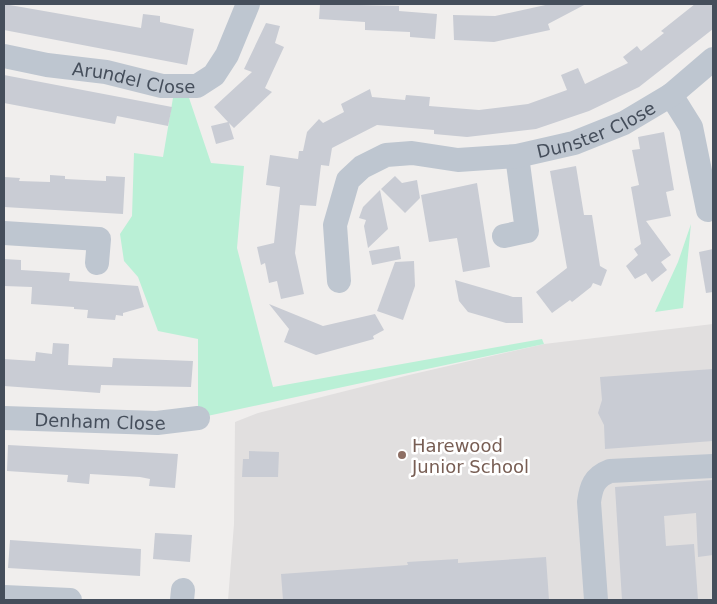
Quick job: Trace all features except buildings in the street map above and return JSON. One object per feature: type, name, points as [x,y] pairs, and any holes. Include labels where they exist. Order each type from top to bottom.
[{"type":"street","name":"Arundel Close","points":[[4,56],[47,65],[106,72],[162,86],[197,86],[214,75],[227,55],[248,4]]},
{"type":"street","name":"Dunster Close","points":[[339,281],[336,225],[348,180],[362,167],[386,155],[412,153],[458,160],[517,156],[574,143],[624,123],[671,95],[713,59]]},
{"type":"street","name":"Dunster Close","points":[[671,95],[692,127],[703,211]]},
{"type":"street","name":"Dunster Close","points":[[504,236],[527,231],[517,156]]},
{"type":"street","points":[[4,233],[99,239],[96,263]]},
{"type":"street","name":"Denham Close","points":[[4,418],[157,423],[198,418]]},
{"type":"street","points":[[596,600],[589,502],[591,487],[596,479],[610,471],[713,466]]},
{"type":"street","points":[[4,597],[70,600]]},
{"type":"shaded area","name":"Harewood Junior School","points":[[713,324],[713,600],[228,600],[234,524],[235,422],[258,413],[409,375],[544,344]]},
{"type":"green space","points":[[175,86],[185,86],[211,163],[244,166],[237,248],[273,387],[542,339],[544,344],[198,418],[198,339],[158,331],[138,277],[124,261],[120,234],[132,216],[134,153],[163,157]]},
{"type":"green space","points":[[691,224],[683,308],[655,312],[678,262]]},
{"type":"place","name":"Harewood Junior School","points":[[402,455]]}]
